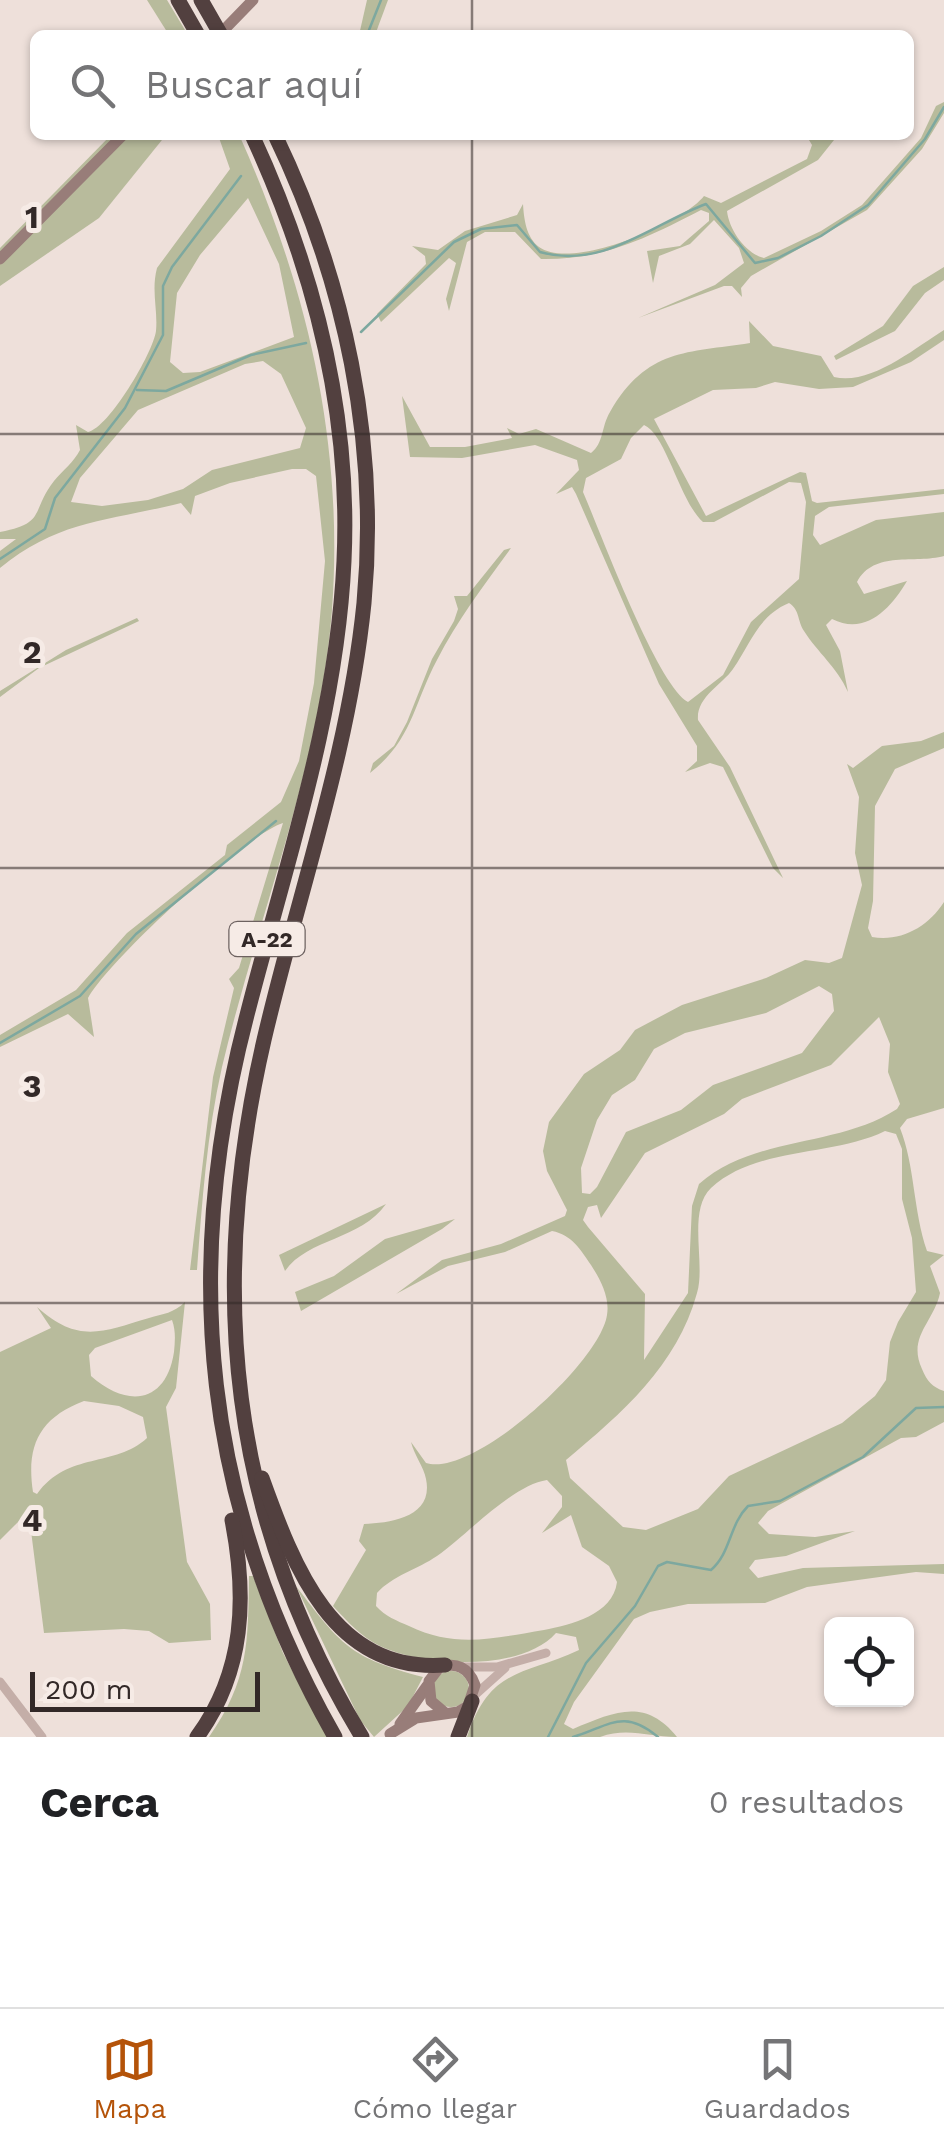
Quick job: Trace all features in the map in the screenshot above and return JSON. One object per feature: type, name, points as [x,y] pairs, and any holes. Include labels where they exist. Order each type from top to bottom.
[{"type":"highway","points":[[178,0],[196,30]]},
{"type":"highway","points":[[201,0],[217,30]]},
{"type":"highway","name":"A-22","points":[[254,140],[297,242],[329,361],[344,484],[344,562],[336,643],[316,753],[246,1020],[221,1134],[210,1233],[209,1323],[218,1417],[242,1524],[277,1624],[335,1737]]},
{"type":"highway","name":"A-22","points":[[277,140],[315,230],[344,326],[360,412],[368,528],[360,639],[346,723],[264,1040],[241,1155],[232,1244],[233,1339],[240,1406],[260,1503],[298,1609],[360,1734]]},
{"type":"highway","points":[[197,1737],[228,1682],[238,1642],[242,1598],[209,1386],[209,1323]]},
{"type":"highway","points":[[233,1339],[261,1476],[294,1555],[324,1608],[351,1640],[374,1656],[409,1665],[453,1666]]},
{"type":"highway","points":[[458,1737],[473,1698]]},
{"type":"main road","points":[[225,30],[253,0]]},
{"type":"main road","points":[[0,258],[118,140]]},
{"type":"main road","points":[[453,1666],[473,1679],[473,1698],[458,1712],[416,1718],[388,1735],[413,1710],[433,1673],[453,1666]]},
{"type":"main road","points":[[428,1685],[431,1701],[444,1712]]},
{"type":"street","points":[[453,1666],[484,1669],[546,1653]]},
{"type":"street","points":[[473,1698],[492,1675],[526,1659]]},
{"type":"street","points":[[0,1682],[42,1737]]},
{"type":"green space","points":[[147,0],[167,0],[185,30],[166,30]]},
{"type":"green space","points":[[367,0],[388,0],[377,30],[360,30]]},
{"type":"green space","points":[[944,102],[944,113],[922,149],[867,210],[751,276],[741,288],[742,297],[732,286],[724,286],[638,318],[715,285],[744,263],[739,248],[714,220],[690,244],[659,256],[653,283],[647,251],[680,246],[709,221],[709,213],[701,210],[662,230],[585,256],[541,259],[515,232],[485,232],[467,242],[449,311],[446,299],[456,263],[449,258],[381,322],[377,314],[426,264],[425,256],[412,246],[438,250],[465,231],[517,215],[523,204],[528,233],[539,247],[555,253],[600,249],[651,231],[704,196],[721,203],[807,159],[812,145],[809,140],[834,140],[818,160],[727,211],[740,240],[764,258],[821,231],[862,205],[921,138],[936,106]]},
{"type":"green space","points":[[106,140],[162,140],[99,218],[0,286],[0,248]]},
{"type":"green space","points":[[220,140],[241,140],[265,196],[302,311],[326,428],[332,488],[332,610],[315,726],[222,1067],[209,1142],[197,1270],[190,1270],[213,1077],[234,988],[229,979],[239,968],[283,823],[209,874],[122,956],[88,998],[94,1037],[68,1014],[0,1047],[0,1035],[76,990],[127,933],[225,855],[227,845],[281,802],[299,761],[314,683],[325,561],[316,476],[306,469],[230,483],[195,496],[191,515],[181,503],[86,524],[44,540],[0,568],[0,551],[16,539],[0,539],[0,532],[25,525],[36,515],[54,481],[80,450],[76,425],[88,432],[107,418],[147,356],[156,331],[157,268],[230,169]],"holes":[[[248,198],[279,264],[294,337],[200,372],[183,373],[170,362],[177,293],[200,255]],[[263,361],[281,374],[306,428],[300,448],[212,470],[183,489],[148,500],[102,506],[71,502],[80,478],[138,410],[245,364]]]},
{"type":"green space","points":[[944,267],[944,280],[925,293],[895,331],[836,360],[834,356],[883,326],[913,286]]},
{"type":"green space","points":[[749,321],[773,346],[821,356],[834,377],[848,378],[892,364],[944,330],[944,340],[911,362],[853,387],[819,389],[775,382],[756,388],[713,390],[654,419],[706,516],[800,472],[806,473],[812,501],[817,503],[944,489],[944,494],[829,507],[815,516],[813,535],[820,545],[876,520],[944,512],[944,556],[874,566],[857,582],[864,594],[907,581],[893,601],[866,622],[832,619],[826,625],[840,651],[848,692],[789,603],[762,623],[733,669],[698,712],[698,720],[730,767],[783,878],[773,868],[723,767],[710,763],[685,772],[697,761],[697,746],[659,684],[576,494],[572,487],[556,494],[579,470],[577,460],[535,445],[462,458],[410,457],[402,396],[430,447],[465,447],[512,438],[507,428],[519,434],[536,429],[591,453],[624,391],[654,365],[688,352],[750,343]],"holes":[[[644,425],[652,431],[687,500],[703,522],[714,522],[789,482],[801,483],[806,502],[799,579],[751,622],[723,675],[688,702],[661,668],[583,492],[586,478],[621,459],[631,438]]]},
{"type":"green space","points":[[511,548],[445,645],[404,734],[384,760],[370,773],[373,763],[394,746],[407,722],[432,659],[454,621],[458,609],[454,596],[467,596],[504,550]]},
{"type":"green space","points":[[137,618],[139,621],[39,668],[0,697],[0,691],[66,650]]},
{"type":"green space","points":[[944,732],[944,748],[895,769],[875,806],[873,901],[868,928],[872,937],[903,935],[930,919],[944,902],[944,1108],[907,1119],[900,1128],[927,1251],[944,1255],[930,1266],[940,1293],[920,1339],[918,1358],[926,1377],[944,1391],[944,1422],[916,1437],[901,1438],[768,1511],[758,1523],[769,1534],[815,1537],[855,1531],[786,1556],[755,1560],[749,1568],[758,1578],[803,1568],[944,1564],[944,1574],[916,1572],[807,1587],[765,1603],[688,1604],[634,1619],[574,1702],[564,1724],[573,1729],[602,1717],[641,1712],[665,1724],[677,1737],[629,1733],[600,1737],[467,1737],[476,1714],[498,1686],[525,1670],[579,1650],[576,1637],[556,1633],[540,1646],[497,1660],[421,1658],[373,1642],[333,1606],[366,1550],[359,1541],[364,1524],[398,1519],[417,1510],[423,1502],[426,1479],[411,1442],[426,1463],[447,1463],[502,1435],[532,1413],[582,1360],[599,1336],[607,1302],[598,1276],[579,1248],[552,1231],[505,1252],[448,1266],[396,1294],[442,1260],[501,1244],[565,1216],[567,1210],[547,1171],[543,1151],[549,1122],[584,1074],[620,1050],[635,1030],[682,1005],[766,978],[805,960],[829,963],[842,958],[862,885],[855,853],[859,797],[847,764],[853,768],[882,746],[921,741]],"holes":[[[819,986],[832,994],[834,1011],[802,1053],[713,1085],[681,1110],[626,1132],[597,1187],[590,1194],[582,1193],[581,1168],[597,1120],[612,1095],[635,1080],[654,1049],[685,1033],[766,1013]],[[879,1017],[890,1044],[888,1072],[900,1104],[897,1109],[849,1130],[745,1157],[699,1184],[692,1206],[688,1293],[644,1360],[645,1294],[583,1220],[588,1207],[597,1205],[601,1218],[645,1153],[724,1114],[742,1099],[831,1065]],[[885,1131],[896,1134],[902,1149],[902,1199],[912,1238],[916,1292],[890,1342],[886,1380],[875,1396],[842,1423],[729,1476],[698,1509],[646,1530],[623,1527],[570,1478],[566,1460],[627,1406],[662,1366],[676,1343],[697,1293],[698,1224],[704,1198],[711,1188],[750,1165]],[[547,1480],[562,1496],[562,1507],[542,1533],[571,1515],[582,1547],[609,1566],[617,1582],[608,1603],[599,1610],[554,1628],[459,1639],[426,1633],[391,1618],[376,1606],[377,1593],[383,1587],[437,1556],[504,1501]]]},
{"type":"green space","points":[[386,1204],[363,1225],[307,1252],[285,1271],[279,1255]]},
{"type":"green space","points":[[455,1219],[301,1311],[295,1292],[334,1276],[385,1239]]},
{"type":"green space","points":[[185,1302],[176,1388],[166,1407],[187,1562],[210,1604],[211,1640],[169,1643],[149,1631],[124,1629],[44,1633],[30,1523],[19,1521],[0,1540],[0,1352],[51,1328],[37,1307],[65,1326],[91,1332],[168,1313]],"holes":[[[172,1320],[175,1344],[170,1369],[154,1391],[143,1396],[118,1393],[91,1376],[89,1355],[95,1348]],[[84,1401],[119,1406],[143,1417],[147,1438],[121,1453],[63,1471],[37,1494],[33,1492],[32,1461],[39,1436],[56,1416]]]},
{"type":"green space","points":[[249,1576],[253,1576],[283,1653],[327,1737],[209,1737],[232,1697],[244,1660]]},
{"type":"green space","points":[[296,1586],[349,1646],[379,1663],[423,1677],[408,1706],[374,1737],[360,1720]]},
{"type":"green space","points":[[451,1671],[464,1676],[469,1689],[464,1702],[451,1707],[438,1702],[433,1689],[438,1676]]},
{"type":"waterway","points":[[369,30],[381,0]]},
{"type":"waterway","points":[[361,332],[454,242],[481,229],[517,225],[540,252],[585,255],[626,242],[706,204],[755,263],[778,258],[868,205],[925,139],[944,107]]},
{"type":"waterway","points":[[0,559],[45,529],[55,498],[125,408],[163,335],[163,286],[172,267],[241,176]]},
{"type":"waterway","points":[[137,390],[166,391],[251,355],[306,343]]},
{"type":"waterway","points":[[0,1043],[80,996],[136,934],[276,821]]},
{"type":"waterway","points":[[548,1737],[586,1663],[635,1606],[658,1566],[667,1562],[711,1570],[723,1556],[748,1506],[780,1501],[863,1457],[916,1408],[944,1407]]},
{"type":"waterway","points":[[573,1737],[625,1721],[658,1737]]}]
